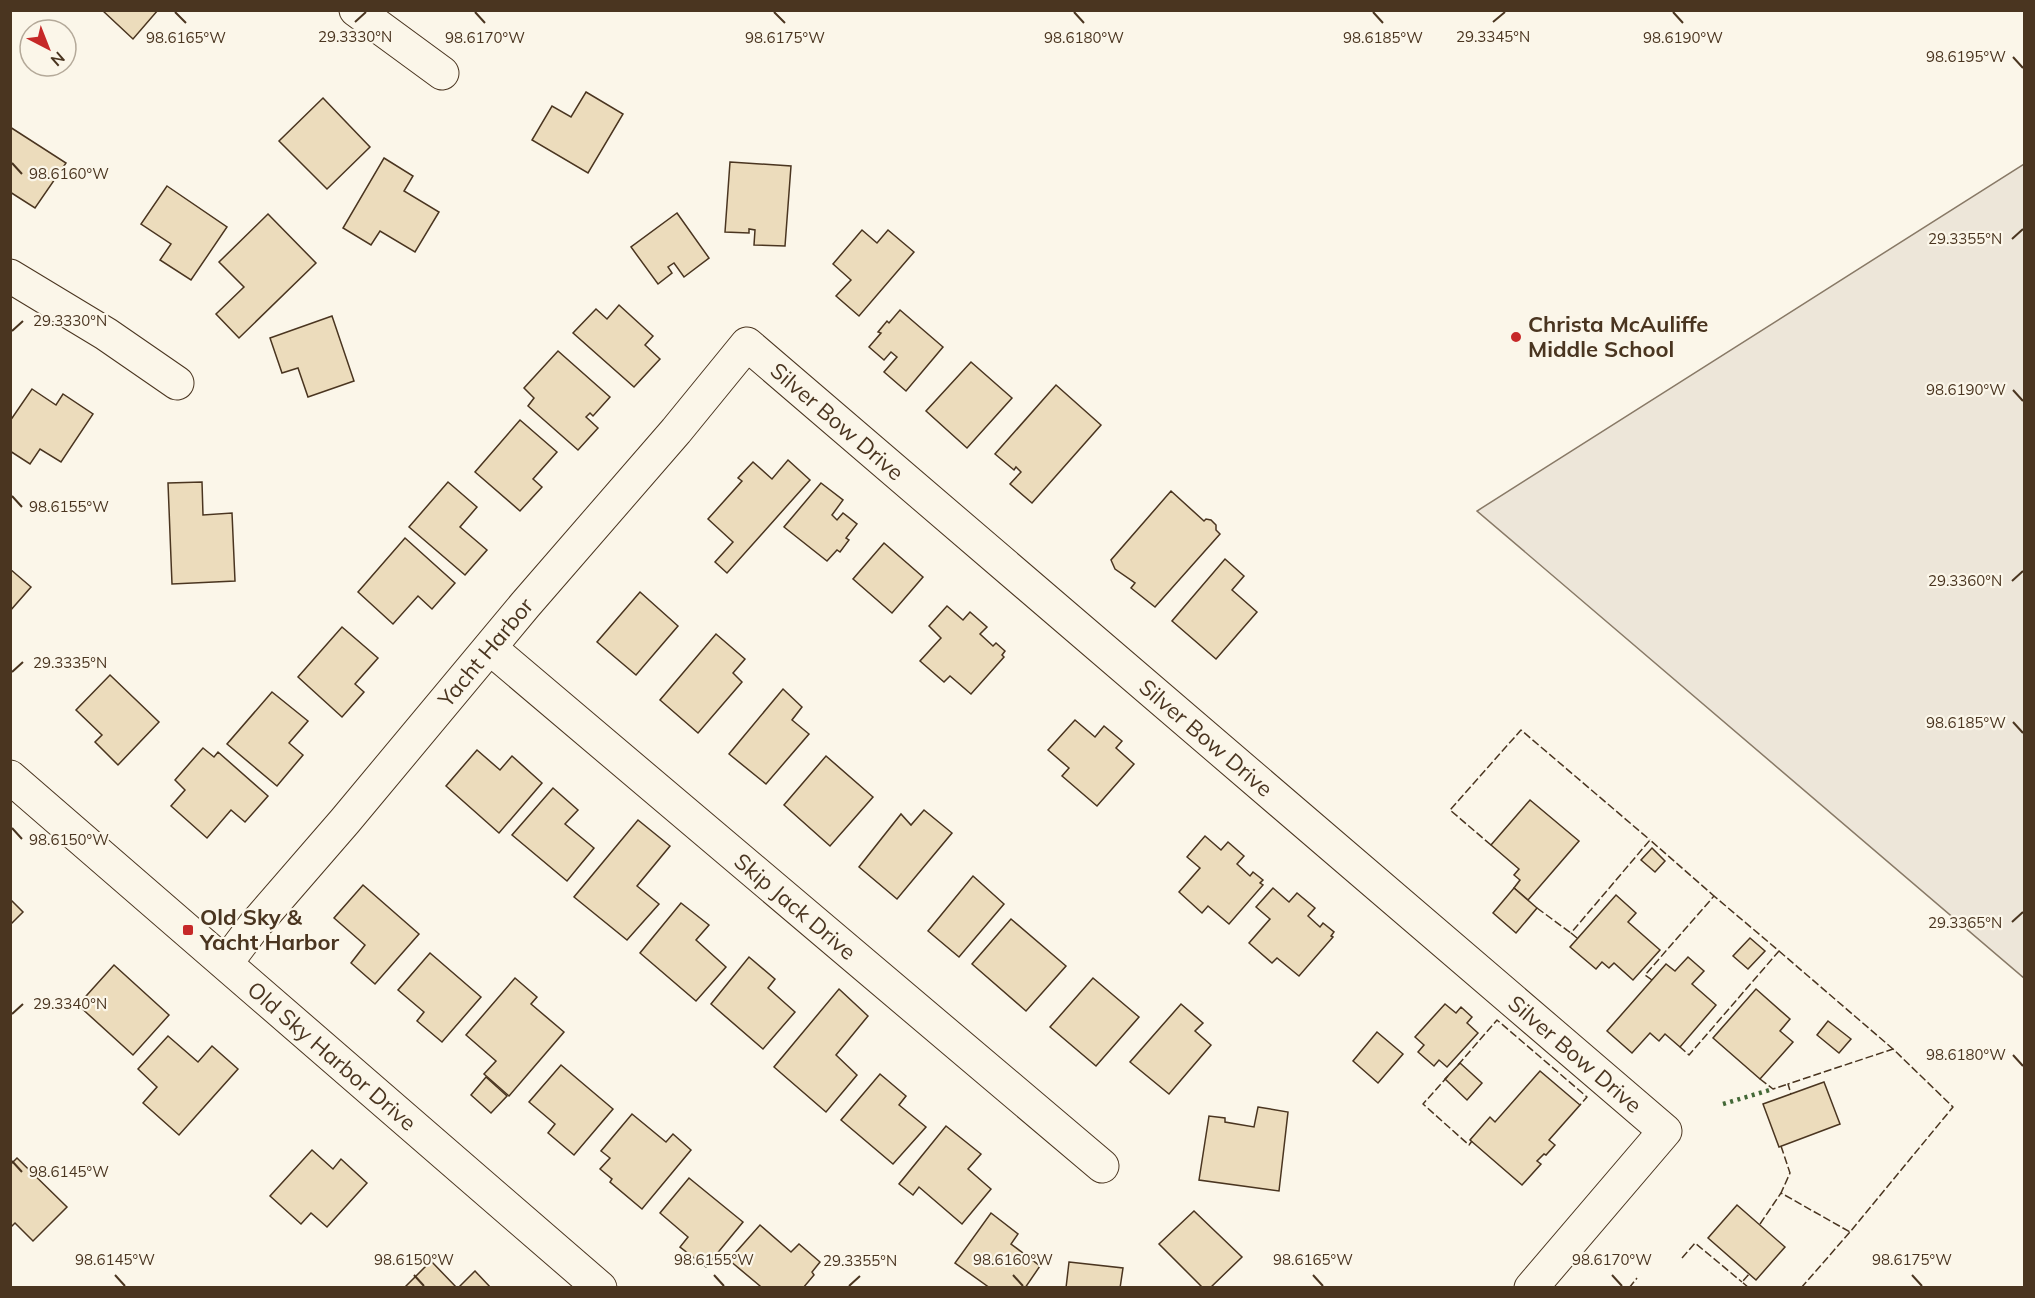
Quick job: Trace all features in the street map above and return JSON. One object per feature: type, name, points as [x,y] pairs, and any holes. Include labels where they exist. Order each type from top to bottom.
[{"type":"street","points":[[356,10],[442,73]]},
{"type":"street","points":[[10,276],[106,334],[177,383]]},
{"type":"street","name":"Yacht Harbor","points":[[226,963],[254,926],[747,345]]},
{"type":"street","name":"Silver Bow Drive","points":[[747,345],[1665,1131],[1531,1287]]},
{"type":"street","name":"Skip Jack Drive","points":[[490,648],[1102,1166]]},
{"type":"street","name":"Old Sky Harbor Drive","points":[[10,777],[600,1287]]},
{"type":"shaded area","points":[[2024,164],[2024,978],[1477,511]]},
{"type":"building","points":[[102,10],[158,10],[133,39]]},
{"type":"building","points":[[586,92],[623,114],[588,173],[532,140],[552,106],[571,117]]},
{"type":"building","points":[[323,98],[370,147],[327,189],[279,141]]},
{"type":"building","points":[[10,127],[66,163],[35,208],[10,192]]},
{"type":"building","points":[[384,158],[413,176],[404,191],[439,212],[415,252],[380,231],[371,245],[343,228]]},
{"type":"building","points":[[730,162],[791,166],[785,246],[754,245],[755,230],[749,229],[749,233],[725,232]]},
{"type":"building","points":[[167,186],[227,227],[191,280],[160,260],[171,244],[141,224]]},
{"type":"building","points":[[677,213],[709,258],[684,277],[674,263],[668,267],[672,273],[658,284],[631,247]]},
{"type":"building","points":[[268,214],[316,263],[239,338],[216,314],[244,287],[219,262]]},
{"type":"building","points":[[862,230],[877,243],[888,230],[914,252],[859,316],[836,296],[851,280],[833,264]]},
{"type":"building","points":[[619,305],[653,336],[645,345],[660,359],[634,387],[573,333],[596,309],[607,319]]},
{"type":"building","points":[[900,310],[943,347],[906,391],[884,372],[897,357],[891,352],[884,360],[869,347],[881,333],[878,332],[887,321],[889,323]]},
{"type":"building","points":[[332,316],[354,381],[308,397],[298,368],[282,373],[270,338]]},
{"type":"building","points":[[558,351],[610,397],[593,416],[590,413],[586,417],[598,428],[578,450],[528,406],[534,398],[524,388]]},
{"type":"building","points":[[971,362],[1012,398],[967,448],[926,411]]},
{"type":"building","points":[[1056,385],[1101,425],[1032,503],[1010,484],[1021,472],[1016,467],[1014,470],[995,454]]},
{"type":"building","points":[[32,389],[56,405],[63,394],[93,414],[61,462],[40,449],[30,464],[10,451],[10,421]]},
{"type":"building","points":[[520,420],[557,452],[533,479],[542,487],[520,511],[475,472]]},
{"type":"building","points":[[788,460],[810,480],[727,573],[715,562],[733,542],[708,519],[742,481],[738,478],[753,462],[772,479]]},
{"type":"building","points":[[202,482],[203,515],[232,513],[235,581],[172,584],[168,483]]},
{"type":"building","points":[[448,482],[477,507],[460,527],[487,550],[465,575],[409,527]]},
{"type":"building","points":[[821,483],[843,500],[832,515],[837,520],[843,513],[857,524],[846,538],[849,540],[840,552],[837,550],[827,561],[784,527]]},
{"type":"building","points":[[1171,491],[1204,521],[1211,520],[1220,534],[1155,607],[1131,588],[1135,583],[1115,569],[1111,560]]},
{"type":"building","points":[[405,538],[455,583],[432,609],[418,596],[393,624],[358,592]]},
{"type":"building","points":[[884,543],[923,577],[892,613],[853,579]]},
{"type":"building","points":[[1225,559],[1244,576],[1232,590],[1257,612],[1216,659],[1172,621]]},
{"type":"building","points":[[10,569],[31,587],[10,611]]},
{"type":"building","points":[[640,592],[678,626],[636,675],[597,642]]},
{"type":"building","points":[[947,606],[963,620],[970,612],[987,627],[980,634],[993,646],[996,643],[1005,651],[1002,655],[1004,657],[971,694],[950,676],[944,682],[920,661],[941,638],[929,626]]},
{"type":"building","points":[[342,627],[378,658],[355,684],[364,692],[342,717],[298,677]]},
{"type":"building","points":[[716,634],[745,659],[733,673],[742,682],[698,733],[660,700]]},
{"type":"building","points":[[110,675],[159,722],[118,765],[95,742],[102,735],[76,710]]},
{"type":"building","points":[[783,689],[802,707],[792,720],[809,734],[766,784],[729,754]]},
{"type":"building","points":[[272,692],[308,721],[289,743],[303,755],[277,786],[227,744]]},
{"type":"building","points":[[1075,720],[1095,737],[1104,726],[1122,741],[1116,748],[1134,764],[1097,806],[1062,776],[1069,768],[1048,750]]},
{"type":"building","points":[[203,748],[214,757],[218,752],[268,796],[245,822],[231,810],[207,838],[171,806],[185,790],[175,780]]},
{"type":"building","points":[[477,750],[500,770],[512,756],[542,783],[499,833],[446,786]]},
{"type":"building","points":[[826,756],[873,797],[830,846],[784,805]]},
{"type":"building","points":[[553,788],[578,810],[565,824],[594,848],[567,881],[512,835]]},
{"type":"building","points":[[1530,800],[1579,841],[1528,900],[1514,888],[1520,880],[1514,875],[1519,869],[1491,845]]},
{"type":"building","points":[[924,810],[952,833],[897,899],[859,867],[901,814],[911,825]]},
{"type":"building","points":[[638,820],[670,846],[637,886],[659,904],[627,940],[574,897]]},
{"type":"building","points":[[1205,836],[1221,850],[1228,842],[1244,856],[1237,864],[1250,876],[1253,872],[1263,880],[1260,883],[1263,885],[1229,924],[1208,906],[1202,913],[1179,892],[1200,868],[1187,857]]},
{"type":"building","points":[[1652,848],[1665,861],[1655,872],[1641,860]]},
{"type":"building","points":[[973,876],[1004,904],[959,957],[928,931]]},
{"type":"building","points":[[363,885],[419,934],[375,984],[351,963],[365,945],[334,918]]},
{"type":"building","points":[[1273,888],[1289,902],[1297,893],[1315,908],[1308,916],[1320,927],[1323,923],[1334,932],[1331,936],[1333,937],[1299,976],[1277,958],[1272,963],[1249,943],[1270,919],[1256,907]]},
{"type":"building","points":[[1514,888],[1537,908],[1516,933],[1493,913]]},
{"type":"building","points":[[1616,895],[1636,913],[1628,922],[1660,950],[1633,980],[1614,963],[1609,968],[1602,962],[1596,969],[1570,947]]},
{"type":"building","points":[[10,899],[23,912],[10,925]]},
{"type":"building","points":[[681,903],[709,925],[696,940],[726,967],[696,1001],[640,953]]},
{"type":"building","points":[[1011,919],[1066,966],[1026,1011],[972,964]]},
{"type":"building","points":[[1750,938],[1765,951],[1748,969],[1733,956]]},
{"type":"building","points":[[430,953],[481,997],[442,1042],[417,1021],[424,1012],[398,990]]},
{"type":"building","points":[[749,957],[775,979],[768,988],[795,1012],[763,1049],[711,1004]]},
{"type":"building","points":[[1688,957],[1704,971],[1692,984],[1716,1005],[1680,1047],[1665,1034],[1659,1041],[1650,1033],[1632,1053],[1607,1031],[1666,964],[1675,971]]},
{"type":"building","points":[[114,965],[169,1015],[133,1055],[78,1005]]},
{"type":"building","points":[[515,978],[537,997],[531,1004],[564,1032],[509,1096],[484,1074],[496,1061],[466,1035]]},
{"type":"building","points":[[1093,978],[1139,1017],[1096,1066],[1050,1027]]},
{"type":"building","points":[[839,989],[868,1016],[836,1055],[857,1075],[826,1112],[774,1067]]},
{"type":"building","points":[[1756,989],[1790,1019],[1780,1031],[1793,1042],[1760,1079],[1713,1038]]},
{"type":"building","points":[[1181,1004],[1203,1023],[1195,1031],[1211,1045],[1169,1094],[1130,1062]]},
{"type":"building","points":[[1445,1004],[1456,1013],[1461,1007],[1472,1017],[1467,1023],[1478,1033],[1447,1067],[1439,1060],[1434,1066],[1418,1052],[1424,1045],[1415,1037]]},
{"type":"building","points":[[1828,1021],[1851,1039],[1839,1053],[1817,1035]]},
{"type":"building","points":[[1377,1032],[1403,1054],[1378,1083],[1353,1061]]},
{"type":"building","points":[[168,1036],[198,1062],[212,1046],[238,1069],[179,1135],[143,1103],[157,1087],[138,1069]]},
{"type":"building","points":[[1460,1063],[1482,1083],[1467,1100],[1445,1079]]},
{"type":"building","points":[[561,1065],[613,1109],[574,1155],[548,1133],[555,1124],[529,1102]]},
{"type":"building","points":[[1540,1071],[1580,1105],[1549,1140],[1555,1145],[1537,1161],[1541,1164],[1522,1185],[1470,1140],[1490,1117],[1495,1122]]},
{"type":"building","points":[[880,1074],[906,1096],[899,1105],[926,1127],[893,1164],[841,1120]]},
{"type":"building","points":[[486,1077],[507,1096],[491,1113],[471,1095]]},
{"type":"building","points":[[1824,1082],[1840,1124],[1779,1147],[1763,1104]]},
{"type":"building","points":[[1258,1107],[1288,1112],[1279,1191],[1199,1180],[1209,1116],[1225,1118],[1225,1122],[1254,1127]]},
{"type":"building","points":[[632,1114],[666,1142],[673,1134],[691,1150],[642,1209],[610,1182],[612,1179],[600,1169],[610,1158],[601,1151]]},
{"type":"building","points":[[946,1126],[981,1154],[968,1169],[991,1189],[962,1224],[919,1187],[913,1195],[899,1184]]},
{"type":"building","points":[[312,1150],[333,1169],[341,1159],[367,1183],[327,1227],[311,1213],[301,1224],[270,1196]]},
{"type":"building","points":[[17,1158],[67,1207],[33,1241],[15,1223],[10,1228],[10,1165]]},
{"type":"building","points":[[689,1178],[743,1222],[706,1267],[680,1247],[688,1237],[660,1213]]},
{"type":"building","points":[[1737,1205],[1785,1247],[1756,1280],[1708,1238]]},
{"type":"building","points":[[1194,1211],[1242,1257],[1210,1288],[1203,1288],[1159,1244]]},
{"type":"building","points":[[991,1213],[1018,1234],[1011,1244],[1040,1266],[1025,1288],[990,1288],[955,1263]]},
{"type":"building","points":[[760,1225],[791,1252],[799,1244],[820,1262],[812,1272],[814,1275],[803,1288],[758,1288],[760,1286],[729,1260]]},
{"type":"building","points":[[431,1261],[457,1288],[404,1288]]},
{"type":"building","points":[[1069,1262],[1123,1268],[1120,1288],[1066,1288]]},
{"type":"building","points":[[475,1271],[491,1288],[458,1288]]},
{"type":"hedge","points":[[1723,1104],[1773,1089]]},
{"type":"fence","points":[[1491,845],[1450,810],[1521,730],[1650,840]]},
{"type":"fence","points":[[1577,938],[1571,933],[1650,840],[1714,896]]},
{"type":"fence","points":[[1652,980],[1645,975],[1714,896],[1779,951],[1689,1055],[1680,1047]]},
{"type":"fence","points":[[1537,908],[1571,933]]},
{"type":"fence","points":[[1779,951],[1893,1049]]},
{"type":"fence","points":[[1458,1065],[1497,1020],[1587,1097],[1580,1105]]},
{"type":"fence","points":[[1781,1146],[1790,1173],[1781,1193],[1850,1232],[1953,1107],[1893,1049],[1788,1084],[1791,1094]]},
{"type":"fence","points":[[1448,1076],[1423,1104],[1469,1145],[1472,1141]]},
{"type":"fence","points":[[1760,1079],[1773,1089],[1788,1084]]},
{"type":"fence","points":[[1760,1224],[1781,1193]]},
{"type":"fence","points":[[1801,1288],[1850,1232]]},
{"type":"fence","points":[[1682,1258],[1695,1243],[1742,1282]]},
{"type":"fence","points":[[1749,1274],[1742,1282],[1749,1288]]},
{"type":"fence","points":[[1629,1288],[1637,1278]]},
{"type":"place","name":"Christa McAuliffe Middle School","points":[[1516,337]]},
{"type":"place","name":"Old Sky & Yacht Harbor","points":[[188,930]]}]
